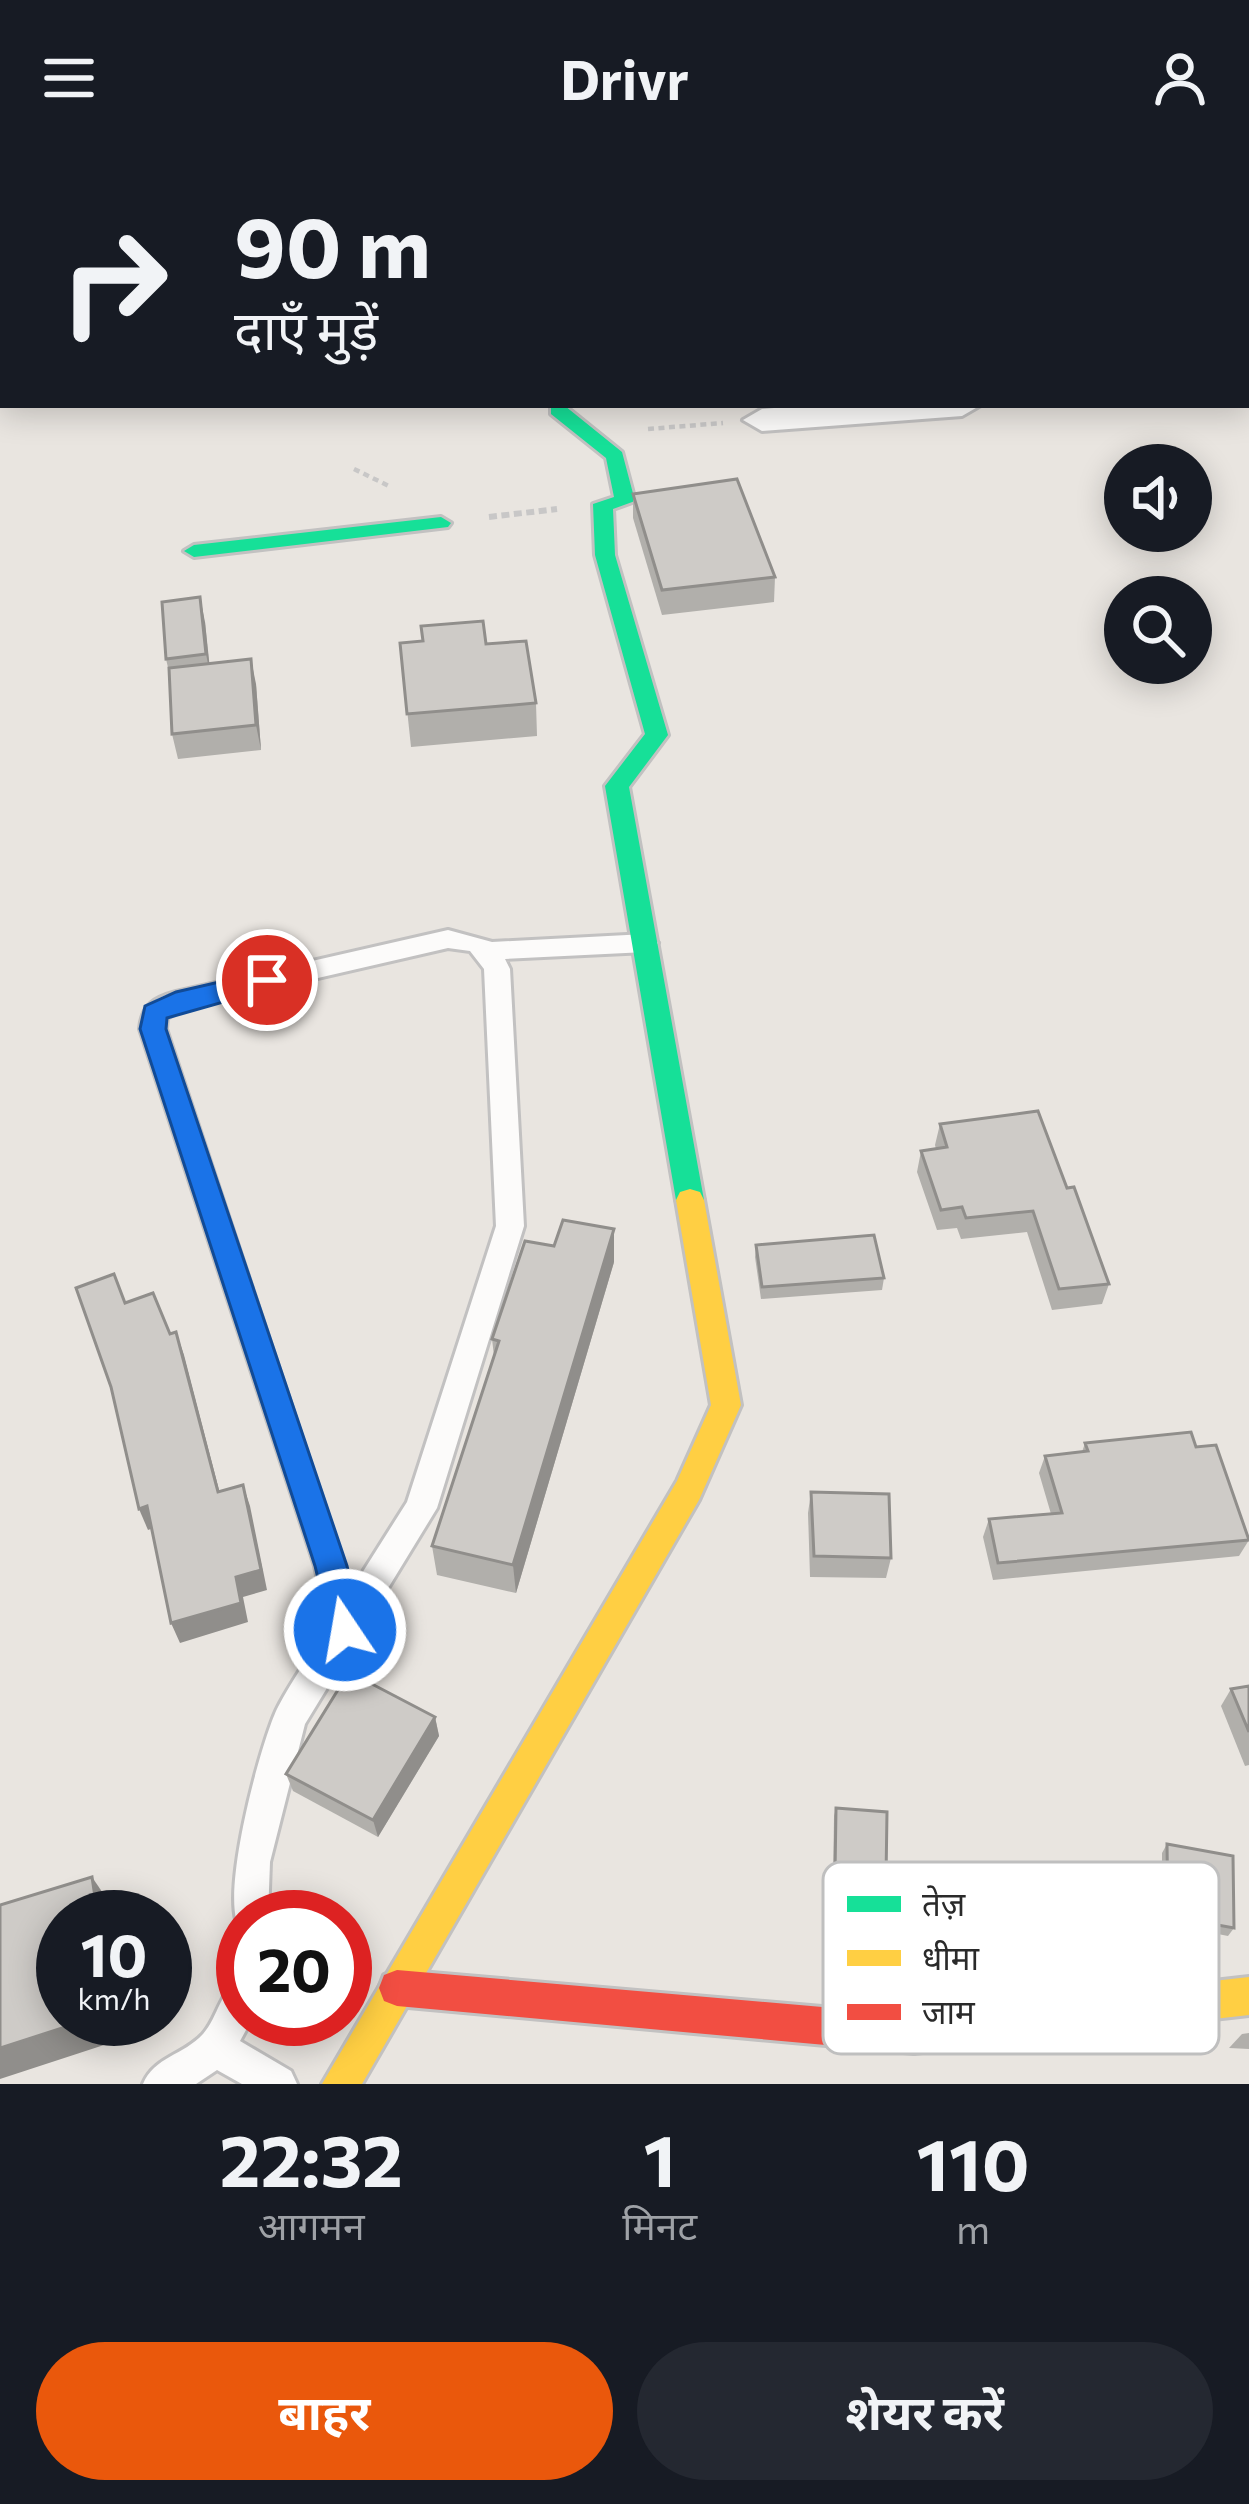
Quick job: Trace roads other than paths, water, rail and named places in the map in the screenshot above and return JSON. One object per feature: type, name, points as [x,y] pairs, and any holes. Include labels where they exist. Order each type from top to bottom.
[{"type":"street","points":[[762,420],[922,408]]},
{"type":"street","points":[[341,2084],[688,1490],[726,1406],[616,786],[657,735],[605,555],[603,504],[625,501],[615,456],[558,410]]},
{"type":"street","points":[[194,551],[441,523]]},
{"type":"street","points":[[398,1988],[823,2028]]},
{"type":"street","points":[[1219,2000],[1249,1996]]},
{"type":"lane","points":[[251,1890],[252,1862],[290,1718],[422,1508],[510,1226],[497,969],[490,951],[475,941],[448,939],[176,1001],[154,1013],[153,1029],[331,1566],[345,1630]]},
{"type":"lane","points":[[490,951],[646,943]]},
{"type":"lane","points":[[162,2084],[217,2048],[278,2084]]}]
